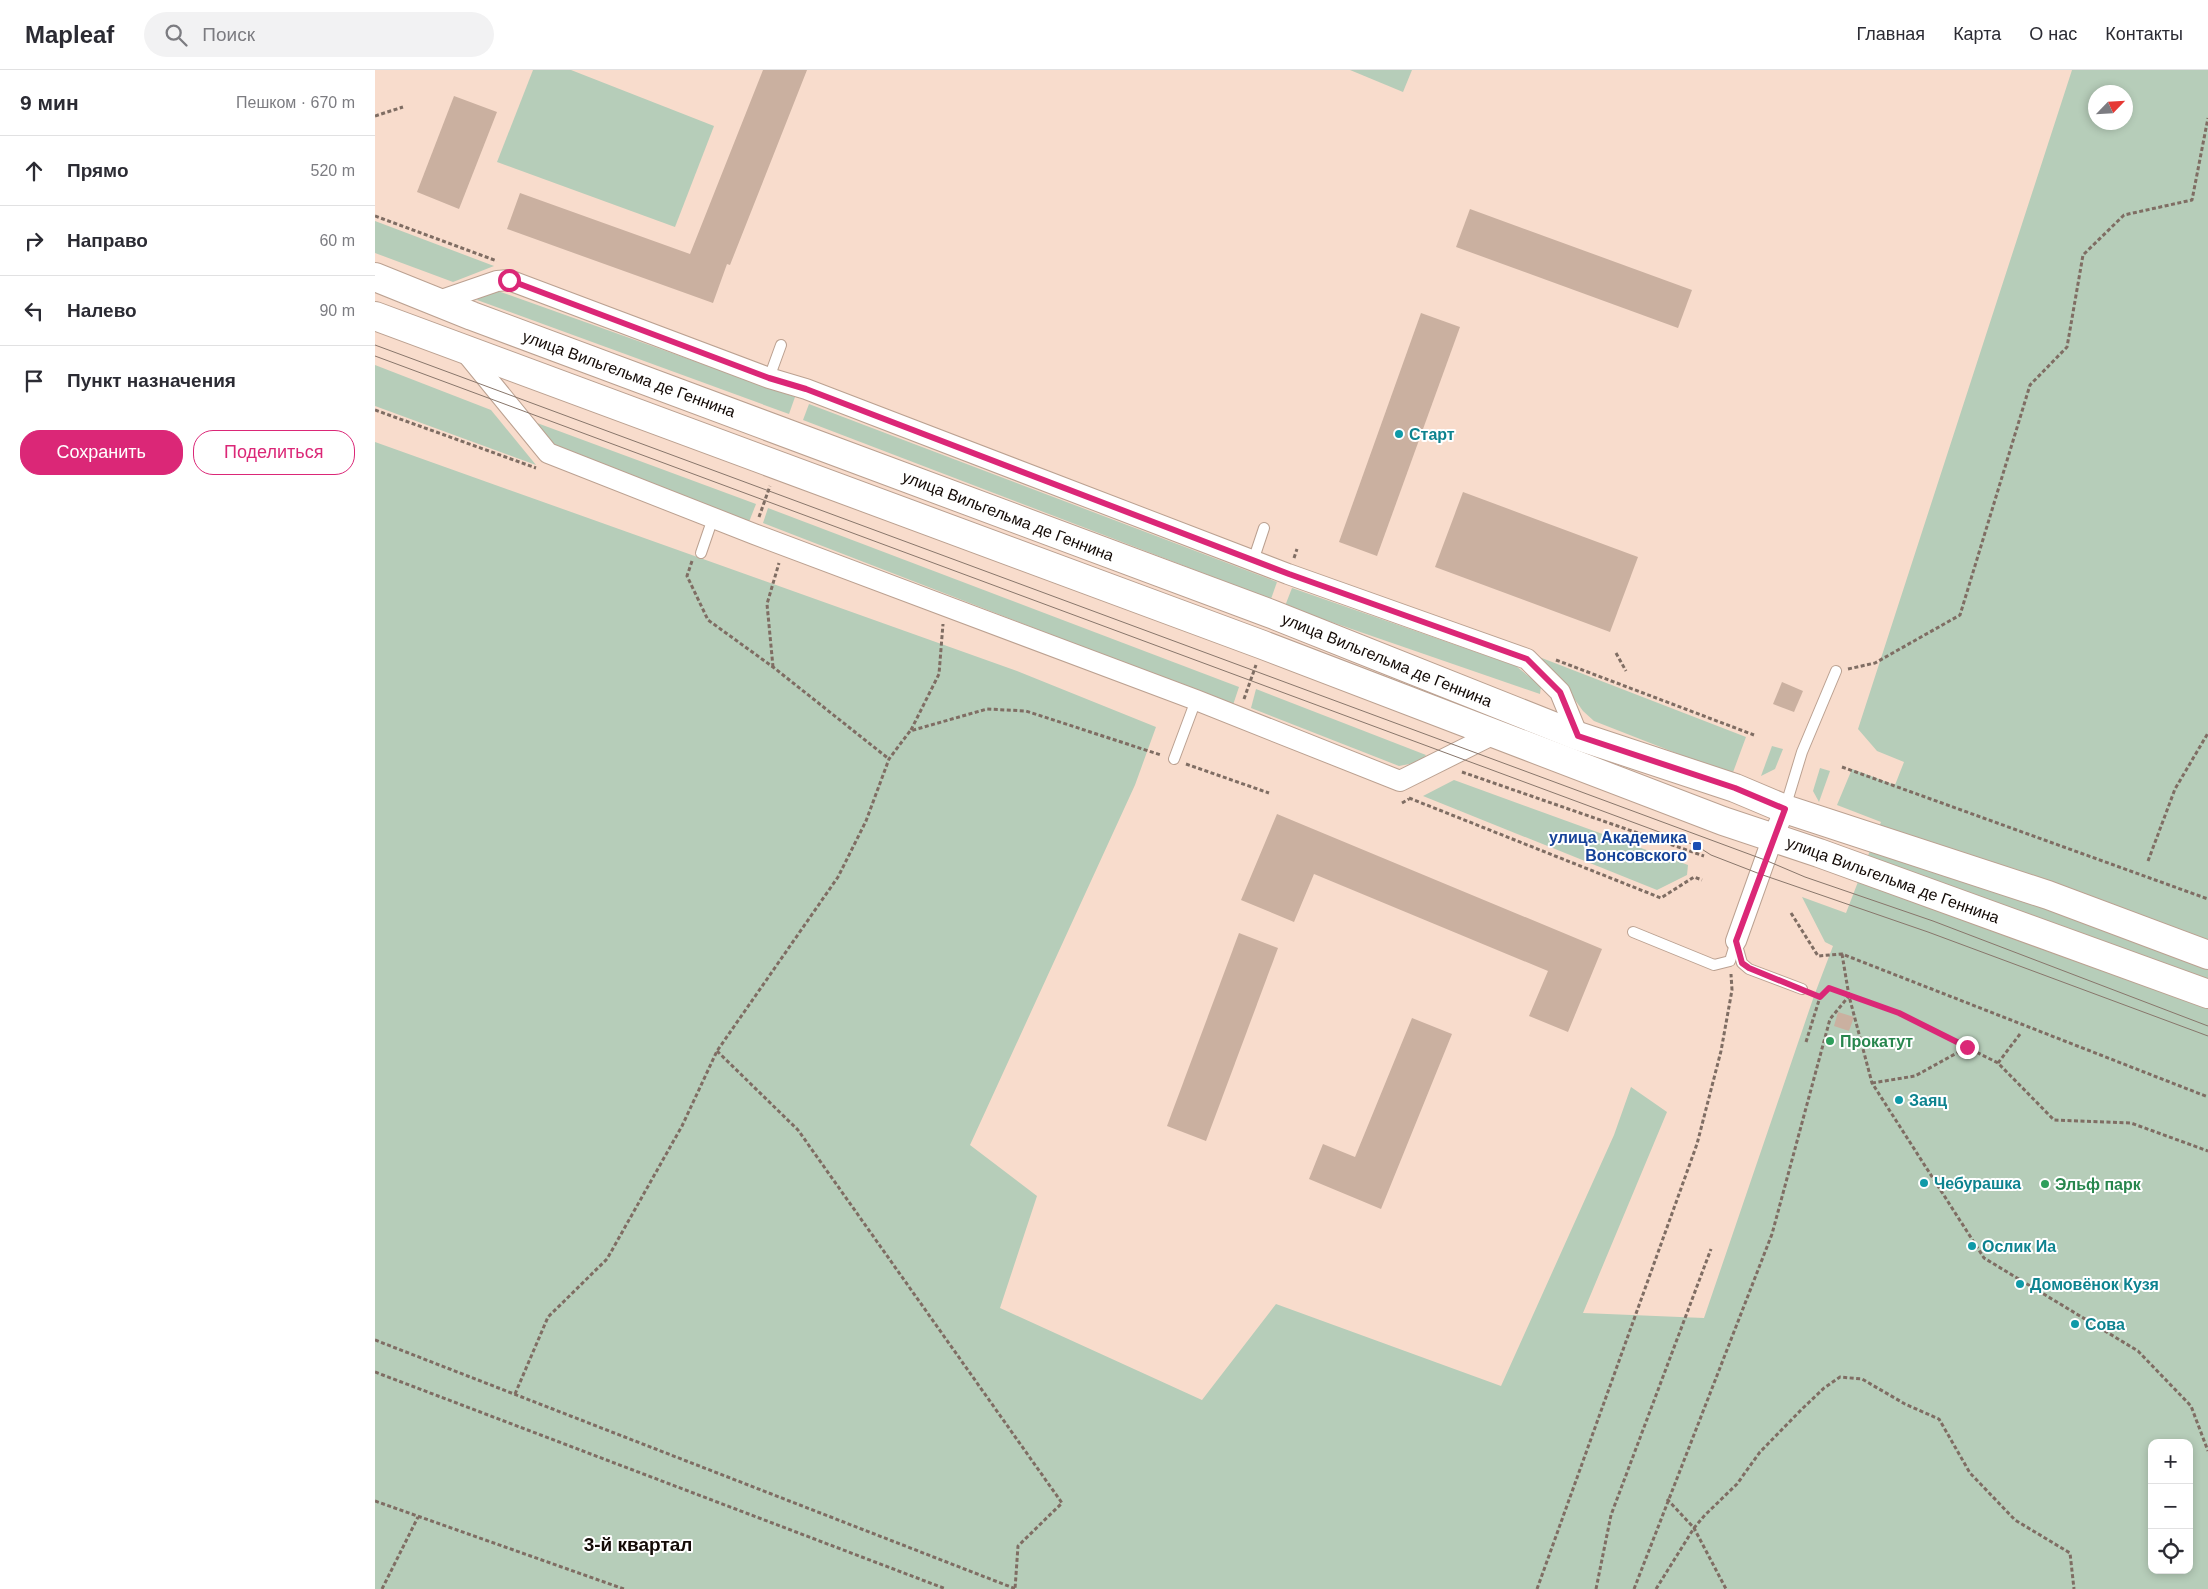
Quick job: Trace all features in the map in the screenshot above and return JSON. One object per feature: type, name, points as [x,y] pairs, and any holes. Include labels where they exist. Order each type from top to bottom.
[{"type":"main road","name":"улица Вильгельма де Геннина","points":[[375,277],[436,302],[1274,615],[1578,736],[1735,788],[1785,809],[2048,895],[2208,955]]},
{"type":"main road","name":"улица Вильгельма де Геннина","points":[[375,316],[1263,645],[1773,838],[2208,994]]},
{"type":"street","points":[[436,302],[497,281],[509,280],[769,378],[806,389],[1253,561],[1527,659],[1560,692],[1578,736]]},
{"type":"street","name":"улица Вильгельма де Геннина","points":[[462,348],[549,453],[713,518],[1196,700],[1399,781],[1494,734]]},
{"type":"street","points":[[1736,941],[1785,809]]},
{"type":"lane","points":[[769,378],[781,345]]},
{"type":"lane","points":[[701,553],[713,518]]},
{"type":"lane","points":[[1253,561],[1264,528]]},
{"type":"lane","points":[[1785,809],[1802,752],[1836,671]]},
{"type":"lane","points":[[1174,759],[1196,700]]},
{"type":"lane","points":[[1633,932],[1714,965],[1730,961],[1736,941]]},
{"type":"lane","points":[[1736,941],[1742,963],[1749,968],[1802,989]]},
{"type":"path","points":[[375,116],[403,107]]},
{"type":"path","points":[[1836,671],[1875,663],[1960,615],[2029,384],[2067,347],[2083,255],[2124,216],[2192,200],[2208,118]]},
{"type":"path","points":[[773,667],[767,604],[782,556]]},
{"type":"path","points":[[687,576],[709,620],[773,667],[889,759]]},
{"type":"path","points":[[515,1394],[548,1316],[607,1260],[682,1126],[717,1051],[837,876],[866,821],[889,759],[911,731],[939,674],[944,618]]},
{"type":"path","points":[[1616,653],[1626,671]]},
{"type":"path","points":[[911,731],[987,709],[1026,711],[1174,759],[1269,793]]},
{"type":"path","points":[[2148,861],[2175,789],[2208,733]]},
{"type":"path","points":[[1842,766],[2208,899]]},
{"type":"path","points":[[1455,769],[1704,856]]},
{"type":"path","points":[[1402,803],[1418,793]]},
{"type":"path","points":[[1791,913],[1819,956],[1842,954],[2208,1097]]},
{"type":"path","points":[[1842,954],[1849,996],[1872,1083],[1984,1258],[2138,1352],[2191,1406],[2208,1451]]},
{"type":"path","points":[[1537,1589],[1697,1144],[1721,1051],[1732,990],[1730,961]]},
{"type":"path","points":[[1805,1042],[1820,997],[1829,988],[1899,1013],[1998,1063],[2053,1120],[2131,1123],[2208,1151]]},
{"type":"path","points":[[1802,989],[1820,997]]},
{"type":"path","points":[[1634,1589],[1667,1499],[1772,1234],[1829,1019],[1849,996]]},
{"type":"path","points":[[1998,1063],[2020,1034]]},
{"type":"path","points":[[1872,1083],[1915,1076],[1967,1047]]},
{"type":"path","points":[[375,1340],[1016,1589],[1018,1546],[1062,1503],[798,1130],[717,1051]]},
{"type":"path","points":[[1596,1589],[1611,1515],[1711,1249]]},
{"type":"path","points":[[375,1372],[946,1589]]},
{"type":"path","points":[[1656,1589],[1694,1528],[1705,1514],[1737,1484],[1760,1452],[1824,1388],[1840,1377],[1862,1379],[1905,1404],[1939,1419],[1969,1473],[2002,1507],[2015,1520],[2070,1553],[2074,1589]]},
{"type":"path","points":[[1667,1499],[1694,1528],[1726,1589]]},
{"type":"path","points":[[375,1501],[418,1518],[623,1589]]},
{"type":"path","points":[[382,1589],[418,1518]]},
{"type":"green space","points":[[533,70],[571,70],[714,126],[675,227],[497,162]]},
{"type":"green space","points":[[1350,70],[1412,70],[1403,92]]},
{"type":"green space","points":[[2072,70],[2208,70],[2208,1589],[375,1589],[375,442],[1017,671],[1156,727],[1135,785],[970,1145],[1037,1196],[1000,1308],[1202,1400],[1276,1304],[1501,1386],[1614,1135],[1631,1087],[1667,1112],[1583,1313],[1704,1318],[1814,996],[1833,946],[1825,942],[1802,897],[1846,913],[1881,822],[1837,805],[1852,769],[1895,785],[1904,762],[1877,751],[1858,729]]},
{"type":"green space","points":[[375,221],[494,266],[453,282],[375,253]]},
{"type":"green space","points":[[498,291],[795,397],[789,414],[477,300],[480,296]]},
{"type":"green space","points":[[375,365],[491,410],[536,465],[375,406]]},
{"type":"green space","points":[[809,404],[1277,582],[1271,599],[803,420]]},
{"type":"green space","points":[[529,420],[756,504],[749,522],[558,452]]},
{"type":"green space","points":[[768,508],[1239,687],[1233,705],[763,523]]},
{"type":"green space","points":[[1292,588],[1516,666],[1541,686],[1540,694],[1285,606]]},
{"type":"green space","points":[[1534,655],[1746,737],[1732,775],[1594,721],[1583,711],[1557,675]]},
{"type":"green space","points":[[1256,689],[1426,755],[1420,762],[1399,766],[1251,708]]},
{"type":"green space","points":[[1772,746],[1783,749],[1775,769],[1761,776]]},
{"type":"green space","points":[[1820,768],[1830,771],[1819,802],[1813,791]]},
{"type":"green space","points":[[1454,780],[1688,865],[1687,875],[1657,890],[1423,796]]},
{"type":"building","points":[[763,70],[807,70],[730,265],[727,264],[713,303],[507,229],[520,193],[690,254]]},
{"type":"building","points":[[454,96],[497,112],[459,209],[417,192]]},
{"type":"building","points":[[1470,209],[1692,290],[1678,328],[1456,247]]},
{"type":"building","name":"Старт","points":[[1421,313],[1460,327],[1377,556],[1339,542]]},
{"type":"building","points":[[1463,492],[1638,557],[1610,632],[1435,567]]},
{"type":"building","points":[[1782,682],[1803,691],[1794,712],[1773,704]]},
{"type":"building","points":[[1277,814],[1602,949],[1568,1032],[1529,1016],[1548,971],[1314,874],[1294,922],[1241,900]]},
{"type":"building","points":[[1239,933],[1278,948],[1206,1141],[1167,1126]]},
{"type":"building","points":[[1838,1012],[1854,1017],[1849,1031],[1834,1026]]},
{"type":"building","points":[[1412,1018],[1452,1034],[1381,1209],[1309,1179],[1323,1144],[1355,1157]]},
{"type":"tram line","points":[[375,345],[1765,860],[1805,877],[1933,921],[2208,1026]]},
{"type":"tram line","points":[[375,356],[1697,846],[1711,855],[1760,874],[1928,932],[2208,1036]]},
{"type":"place","name":"Старт","points":[[1399,434]]},
{"type":"place","name":"улица Академика Вонсовского","points":[[1697,846]]},
{"type":"place","name":"Прокатут","points":[[1830,1041]]},
{"type":"place","name":"Заяц","points":[[1899,1100]]},
{"type":"place","name":"Чебурашка","points":[[1924,1183]]},
{"type":"place","name":"Эльф парк","points":[[2045,1184]]},
{"type":"place","name":"Ослик Иа","points":[[1972,1246]]},
{"type":"place","name":"Домовёнок Кузя","points":[[2020,1284]]},
{"type":"place","name":"Сова","points":[[2075,1324]]},
{"type":"district","name":"3-й квартал","points":[[638,1544]]},
{"type":"route","points":[[509,280],[769,378],[806,389],[1289,574],[1527,659],[1560,692],[1578,736],[1735,788],[1785,809],[1736,941],[1742,963],[1749,968],[1820,997],[1829,988],[1899,1013],[1967,1047]]}]
